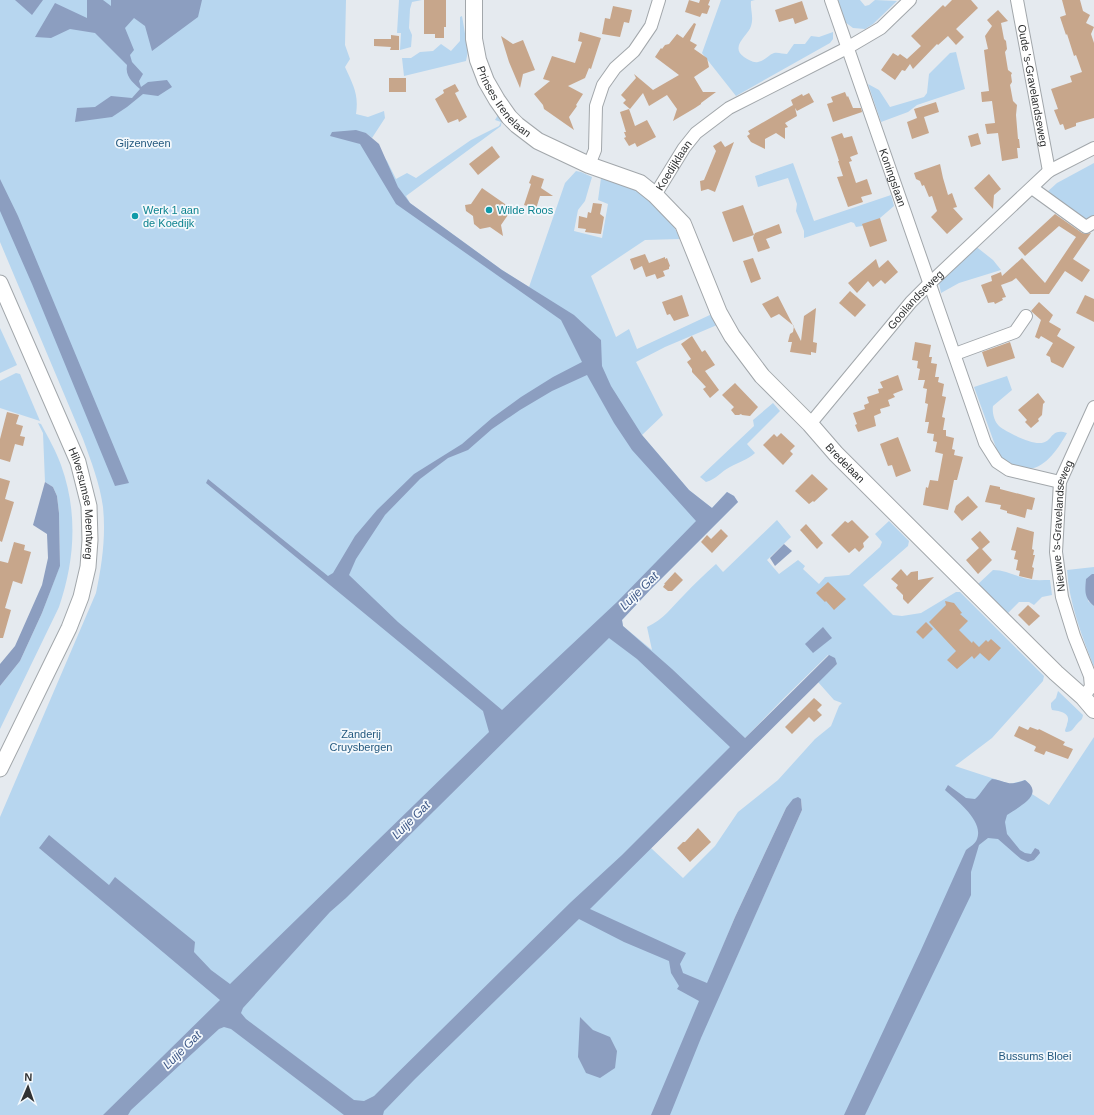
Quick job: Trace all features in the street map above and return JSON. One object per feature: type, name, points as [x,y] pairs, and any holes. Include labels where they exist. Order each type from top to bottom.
[{"type":"main road","name":"Prinses Irenelaan","points":[[474,0],[474,39],[478,60],[486,81],[497,100],[517,125],[538,141],[589,165]]},
{"type":"main road","name":"Koedijklaan","points":[[589,165],[640,183],[655,195]]},
{"type":"main road","name":"Bredelaan","points":[[655,195],[683,224],[719,313],[732,336],[762,376],[810,424],[836,454],[1056,673],[1083,697]]},
{"type":"main road","points":[[1083,697],[1094,710]]},
{"type":"street","points":[[589,165],[595,150],[596,106],[603,85],[615,68],[634,51],[651,26],[659,0]]},
{"type":"street","name":"Koningslaan","points":[[831,0],[985,443],[998,462],[1009,470],[1060,482]]},
{"type":"street","name":"Koedijklaan","points":[[655,195],[684,148],[696,133],[729,108],[847,48],[881,28],[910,0]]},
{"type":"street","name":"Oude 's-Gravelandseweg","points":[[1017,0],[1049,171]]},
{"type":"street","name":"Gooilandseweg","points":[[810,424],[911,302],[930,282],[1049,171],[1094,148]]},
{"type":"street","points":[[1032,188],[1086,227],[1094,222]]},
{"type":"street","name":"Hilversumse Meentweg","points":[[0,283],[78,462],[89,506],[90,540],[85,583],[74,616],[0,769]]},
{"type":"street","points":[[955,354],[1015,332],[1026,316]]},
{"type":"street","name":"Nieuwe 's-Gravelandseweg","points":[[1083,697],[1090,687],[1090,676],[1074,636],[1062,598],[1056,552],[1060,482],[1089,430],[1094,406]]},
{"type":"green space","name":"Zanderij Cruysbergen","points":[[0,0],[346,0],[345,45],[350,59],[345,67],[356,95],[356,114],[368,117],[384,111],[385,118],[372,138],[366,133],[367,140],[387,161],[396,179],[407,173],[416,178],[471,140],[499,126],[501,122],[495,120],[498,115],[502,118],[501,126],[406,196],[410,203],[502,270],[529,287],[565,183],[576,171],[592,177],[585,201],[578,210],[574,231],[602,238],[608,204],[598,200],[601,178],[631,188],[646,197],[666,216],[677,231],[680,239],[645,240],[591,276],[616,337],[629,329],[637,349],[712,314],[717,325],[665,347],[636,362],[663,415],[642,435],[689,490],[712,508],[727,492],[734,496],[738,502],[622,620],[623,626],[652,650],[647,627],[663,617],[716,564],[723,572],[777,520],[791,537],[767,560],[779,574],[798,560],[805,566],[803,569],[819,584],[825,577],[849,575],[880,547],[882,542],[875,534],[889,521],[909,541],[908,546],[863,585],[893,615],[902,616],[921,613],[956,592],[960,592],[1044,676],[1043,681],[992,738],[955,766],[1010,784],[1025,780],[1031,786],[1032,794],[1049,805],[1094,737],[1094,1115],[0,1115],[0,817],[96,593],[102,561],[104,529],[102,498],[83,439],[0,242]],"holes":[[[828,655],[837,664],[818,682],[834,700],[842,703],[839,706],[831,726],[815,739],[778,780],[738,812],[715,846],[683,878],[651,848],[753,747],[745,738]],[[801,799],[802,810],[728,976],[714,968],[735,917],[786,808]]]},
{"type":"green space","points":[[399,0],[422,0],[412,2],[410,9],[409,28],[412,35],[411,47],[400,50],[401,33],[397,33]]},
{"type":"green space","points":[[721,0],[755,0],[751,1],[752,19],[750,29],[741,41],[738,49],[744,57],[753,62],[765,59],[774,53],[787,54],[794,44],[805,44],[811,36],[819,37],[833,32],[833,39],[830,43],[736,96],[702,53]]},
{"type":"green space","points":[[838,0],[860,0],[865,6],[869,5],[875,0],[897,1],[873,24],[865,29],[853,28],[845,22]]},
{"type":"green space","points":[[462,16],[468,51],[466,61],[404,76],[402,58],[411,58],[420,52],[433,51],[441,44],[451,51],[460,41],[460,17]]},
{"type":"green space","points":[[956,52],[965,89],[917,105],[908,112],[881,122],[868,84],[879,90],[890,107],[924,97],[927,93],[929,74],[950,53]]},
{"type":"green space","points":[[793,163],[814,221],[891,195],[894,206],[873,224],[856,227],[854,223],[851,222],[804,238],[804,231],[796,211],[797,204],[788,178],[758,187],[755,176]]},
{"type":"green space","points":[[1094,163],[1094,217],[1085,221],[1046,193],[1057,183]]},
{"type":"green space","points":[[974,245],[993,260],[1001,270],[959,283],[941,293],[939,283]]},
{"type":"green space","points":[[0,328],[17,365],[0,373]]},
{"type":"green space","points":[[16,373],[20,374],[40,421],[0,408],[0,381]]},
{"type":"green space","points":[[1007,376],[1012,390],[993,406],[994,416],[999,426],[1019,437],[1036,443],[1047,441],[1057,432],[1067,433],[1052,456],[1041,464],[1029,469],[1013,467],[999,456],[974,387]]},
{"type":"green space","points":[[773,403],[780,411],[747,444],[755,453],[727,469],[710,481],[706,482],[700,477],[754,426],[753,420]]},
{"type":"green space","points":[[38,423],[41,424],[54,449],[61,465],[66,483],[72,518],[71,554],[59,607],[0,729],[0,686],[20,661],[42,613],[60,565],[59,513],[57,496],[53,487],[45,482],[43,433]]},
{"type":"green space","points":[[1094,567],[1094,574],[1092,574],[1088,601],[1094,606],[1094,667],[1073,607],[1067,570]]},
{"type":"green space","points":[[993,570],[1031,580],[1050,580],[1052,595],[1042,597],[1034,605],[1029,602],[1019,602],[1006,615],[977,585]]},
{"type":"green space","points":[[1058,691],[1083,715],[1073,730],[1068,732],[1065,731],[1068,720],[1067,715],[1062,712],[1052,710],[1051,707],[1051,703],[1056,698]]},
{"type":"water","points":[[15,0],[43,0],[32,15]]},
{"type":"water","points":[[87,0],[103,0],[111,6],[111,0],[202,0],[198,17],[152,51],[145,26],[134,18],[125,28],[134,50],[130,55],[132,62],[143,74],[139,81],[141,87],[148,82],[167,80],[172,87],[158,96],[143,94],[112,117],[75,122],[77,108],[95,107],[111,96],[132,98],[140,89],[128,76],[127,65],[95,33],[70,29],[51,38],[35,37],[55,3],[87,18]]},
{"type":"water","name":"Luije Gat","points":[[356,130],[366,133],[379,144],[398,187],[410,203],[502,270],[574,315],[601,340],[602,366],[611,386],[642,435],[689,490],[712,508],[727,492],[734,496],[738,502],[622,620],[623,626],[672,669],[745,738],[829,655],[835,658],[837,664],[590,909],[686,953],[680,964],[683,973],[707,983],[735,917],[786,808],[793,799],[798,797],[801,799],[802,810],[701,1038],[670,1115],[651,1115],[699,1001],[677,989],[679,986],[671,973],[669,961],[624,942],[579,919],[415,1079],[384,1111],[383,1115],[344,1115],[231,1029],[224,1027],[219,1029],[131,1110],[128,1115],[103,1115],[220,1000],[39,848],[49,835],[109,885],[115,877],[195,942],[194,952],[211,970],[230,984],[489,732],[483,711],[206,483],[208,479],[328,576],[333,573],[355,536],[377,510],[414,474],[462,444],[492,418],[521,397],[553,377],[582,362],[561,320],[396,204],[360,144],[330,136],[332,132]],"holes":[[[587,375],[614,423],[632,450],[696,521],[617,602],[502,710],[398,622],[349,575],[356,559],[385,515],[420,479],[448,458],[468,450],[492,429],[520,410],[552,391]],[[609,638],[637,659],[730,747],[622,855],[571,902],[374,1096],[364,1101],[354,1100],[246,1019],[241,1013],[243,1008],[330,912],[346,898]]]},
{"type":"water","points":[[0,179],[18,216],[129,483],[115,486],[32,284],[0,211]]},
{"type":"water","points":[[45,482],[53,487],[57,496],[59,513],[60,566],[42,613],[20,661],[0,686],[0,664],[15,646],[42,585],[48,558],[47,534],[33,525]]},
{"type":"water","points":[[784,544],[792,551],[775,566],[770,558]]},
{"type":"water","points":[[1094,574],[1094,606],[1088,600],[1085,591],[1086,579]]},
{"type":"water","points":[[823,627],[832,638],[813,653],[805,644]]},
{"type":"water","points":[[992,779],[1011,783],[1025,780],[1031,785],[1033,791],[1031,796],[1023,804],[1007,815],[1005,822],[1007,834],[1020,850],[1031,854],[1035,848],[1039,850],[1040,853],[1034,860],[1028,862],[1021,859],[998,839],[988,838],[979,845],[971,872],[971,895],[865,1115],[844,1115],[966,850],[977,839],[977,825],[973,818],[945,790],[948,785],[966,798],[975,799]]},
{"type":"water","points":[[580,1017],[593,1030],[610,1037],[617,1051],[615,1068],[600,1078],[586,1073],[578,1057]]},
{"type":"building","points":[[424,0],[446,0],[446,27],[444,27],[444,38],[435,38],[435,34],[424,34]]},
{"type":"building","points":[[689,0],[699,3],[700,0],[710,0],[708,5],[710,6],[707,14],[702,13],[700,17],[685,12]]},
{"type":"building","points":[[952,0],[971,0],[978,8],[956,29],[964,37],[956,45],[948,36],[938,45],[937,44],[913,69],[910,64],[905,71],[902,70],[895,80],[881,70],[893,53],[898,56],[900,54],[907,59],[921,46],[911,36],[943,5],[945,7]]},
{"type":"building","points":[[1062,0],[1080,0],[1083,11],[1090,15],[1086,23],[1094,27],[1091,34],[1094,43],[1094,118],[1076,123],[1076,126],[1065,130],[1063,124],[1060,125],[1054,110],[1058,109],[1051,89],[1072,82],[1070,76],[1082,72],[1076,55],[1074,56],[1060,17],[1066,15]]},
{"type":"building","points":[[802,1],[808,19],[795,24],[793,18],[779,22],[775,10]]},
{"type":"building","points":[[613,6],[632,10],[629,23],[624,22],[620,37],[602,34],[605,18],[610,19]]},
{"type":"building","points":[[998,10],[1008,21],[1001,23],[1004,39],[1006,41],[1007,49],[1005,52],[1008,70],[1012,73],[1012,82],[1010,85],[1013,101],[1017,105],[1016,115],[1020,148],[1017,148],[1018,158],[1002,161],[998,133],[987,134],[985,124],[995,123],[992,101],[982,102],[981,92],[989,91],[984,50],[988,49],[985,36],[992,26],[987,20]]},
{"type":"building","points":[[694,23],[696,24],[690,41],[697,45],[694,49],[707,58],[709,67],[694,77],[703,92],[716,92],[701,104],[673,121],[677,109],[667,95],[649,106],[643,93],[630,109],[623,103],[626,100],[621,95],[636,78],[634,74],[653,90],[679,75],[655,57],[661,48],[662,49],[665,45],[669,44],[677,34],[683,38]]},
{"type":"building","points":[[580,32],[601,38],[591,69],[589,68],[585,78],[568,86],[583,94],[569,117],[574,130],[544,109],[543,105],[534,94],[550,81],[543,79],[552,56],[575,63],[582,42],[578,41]]},
{"type":"building","points":[[391,35],[399,36],[399,50],[390,50],[391,47],[374,46],[374,39],[391,39]]},
{"type":"building","points":[[501,36],[513,44],[523,40],[535,70],[523,74],[520,88],[509,62]]},
{"type":"building","points":[[389,78],[406,78],[406,92],[389,92]]},
{"type":"building","points":[[455,84],[459,91],[455,93],[467,117],[459,122],[458,119],[448,123],[435,99],[444,93],[443,90]]},
{"type":"building","points":[[845,92],[853,108],[861,108],[862,112],[833,122],[827,104],[833,102],[831,97]]},
{"type":"building","points":[[809,93],[814,102],[797,111],[795,108],[797,116],[785,123],[788,127],[785,128],[785,139],[776,133],[765,139],[765,149],[751,142],[747,136],[750,134],[748,131],[793,105],[791,100],[802,94],[803,96]]},
{"type":"building","points":[[936,102],[939,112],[924,117],[929,133],[912,139],[907,122],[917,118],[914,109]]},
{"type":"building","points":[[629,109],[635,126],[647,120],[656,137],[637,147],[635,143],[629,146],[624,138],[626,137],[624,132],[626,132],[620,112]]},
{"type":"building","points":[[842,133],[844,138],[852,136],[858,154],[850,157],[852,161],[849,162],[856,183],[867,179],[872,194],[861,197],[863,202],[848,207],[837,177],[843,176],[831,137]]},
{"type":"building","points":[[978,133],[981,144],[971,147],[968,136]]},
{"type":"building","points":[[721,141],[725,147],[734,142],[715,192],[708,189],[701,191],[700,181],[704,180],[716,151],[713,146]]},
{"type":"building","points":[[492,146],[500,157],[478,175],[469,164]]},
{"type":"building","points":[[940,164],[948,195],[952,193],[957,207],[953,208],[963,219],[947,234],[931,217],[937,211],[932,196],[929,197],[924,185],[922,186],[920,181],[916,179],[914,173]]},
{"type":"building","points":[[989,174],[1001,189],[994,195],[993,209],[974,188]]},
{"type":"building","points":[[532,175],[544,179],[541,188],[553,196],[540,196],[536,209],[524,205],[531,184],[529,183]]},
{"type":"building","name":"Wilde Roos","points":[[482,188],[512,209],[501,225],[503,236],[490,227],[480,229],[474,224],[473,216],[466,211],[465,205],[471,204]]},
{"type":"building","points":[[593,203],[602,204],[600,214],[604,217],[601,234],[585,232],[586,229],[578,228],[579,216],[587,218],[588,212],[591,213]]},
{"type":"building","points":[[743,205],[754,235],[733,242],[722,212]]},
{"type":"building","points":[[1055,214],[1082,233],[1091,233],[1073,259],[1090,270],[1082,282],[1065,271],[1049,294],[1030,294],[1016,278],[1001,285],[1006,297],[1002,298],[1003,300],[995,304],[994,302],[988,303],[981,285],[992,281],[991,276],[1001,272],[1002,276],[1022,258],[1045,283],[1076,237],[1059,226],[1025,256],[1018,248]]},
{"type":"building","points":[[880,218],[887,241],[870,247],[862,224]]},
{"type":"building","points":[[779,224],[782,233],[766,239],[770,248],[758,252],[753,238],[755,233]]},
{"type":"building","points":[[645,254],[649,263],[665,257],[665,259],[667,258],[670,266],[669,269],[663,271],[665,276],[657,279],[655,274],[646,277],[642,266],[634,270],[630,259]]},
{"type":"building","points":[[753,258],[761,279],[751,283],[743,261]]},
{"type":"building","points":[[876,259],[879,268],[888,260],[898,272],[885,284],[881,280],[873,287],[868,281],[857,293],[848,283]]},
{"type":"building","points":[[850,291],[866,305],[855,317],[839,303]]},
{"type":"building","points":[[682,295],[689,316],[674,321],[670,314],[667,315],[662,302]]},
{"type":"building","points":[[1085,295],[1094,299],[1094,322],[1076,313]]},
{"type":"building","points":[[778,296],[793,325],[779,314],[771,318],[762,304]]},
{"type":"building","points":[[1039,302],[1053,315],[1049,322],[1061,329],[1057,336],[1075,347],[1063,368],[1051,362],[1050,357],[1046,355],[1053,343],[1041,336],[1039,339],[1035,337],[1041,320],[1031,311]]},
{"type":"building","points":[[816,308],[813,342],[817,343],[816,353],[811,352],[811,355],[790,352],[792,342],[788,342],[794,327],[801,341],[804,316]]},
{"type":"building","points":[[692,336],[702,352],[705,350],[715,365],[705,371],[719,390],[710,398],[703,389],[706,387],[692,372],[692,369],[687,362],[691,359],[681,344]]},
{"type":"building","points":[[915,342],[931,345],[929,357],[932,357],[931,363],[937,364],[935,377],[939,377],[938,382],[944,384],[942,396],[946,397],[942,417],[945,418],[943,430],[946,430],[946,436],[954,438],[952,449],[955,450],[954,455],[963,457],[957,480],[954,480],[948,510],[923,505],[926,487],[928,488],[930,480],[938,481],[943,454],[935,452],[937,442],[933,441],[934,434],[927,433],[929,422],[925,422],[928,404],[925,403],[927,389],[923,388],[925,380],[918,380],[920,369],[917,368],[918,361],[912,360]]},
{"type":"building","points":[[1010,342],[1015,358],[987,367],[982,352]]},
{"type":"building","points":[[898,375],[903,390],[893,394],[895,397],[888,400],[890,406],[880,409],[881,413],[874,416],[876,426],[858,432],[853,413],[865,409],[864,405],[869,403],[867,397],[879,393],[878,389],[883,388],[880,382]]},
{"type":"building","points":[[735,383],[758,407],[750,416],[741,414],[735,415],[731,410],[734,407],[722,395]]},
{"type":"building","points":[[1038,393],[1045,402],[1043,404],[1042,415],[1038,419],[1039,421],[1031,428],[1025,422],[1027,420],[1018,410]]},
{"type":"building","points":[[7,412],[19,415],[16,424],[23,426],[20,436],[25,437],[23,446],[15,444],[10,462],[0,459],[0,439]]},
{"type":"building","points":[[781,433],[795,446],[790,451],[793,454],[783,465],[763,445],[774,434],[777,437]]},
{"type":"building","points":[[898,437],[911,471],[896,477],[892,465],[888,466],[880,444]]},
{"type":"building","points":[[812,474],[828,489],[814,502],[813,501],[809,504],[795,491]]},
{"type":"building","points":[[0,478],[10,481],[5,499],[14,502],[2,542],[0,541]]},
{"type":"building","points":[[990,485],[1035,498],[1032,510],[1027,509],[1025,518],[1007,513],[1007,511],[1000,509],[1001,505],[985,502]]},
{"type":"building","points":[[968,496],[978,507],[962,521],[954,512],[956,506]]},
{"type":"building","points":[[852,520],[869,537],[863,543],[864,547],[859,552],[855,548],[849,553],[831,535],[845,521],[848,523]]},
{"type":"building","points":[[806,524],[823,543],[817,549],[800,530]]},
{"type":"building","points":[[1017,527],[1034,532],[1032,549],[1034,550],[1033,555],[1035,555],[1032,567],[1034,568],[1032,579],[1019,576],[1020,571],[1016,570],[1018,560],[1014,559],[1016,551],[1011,550]]},
{"type":"building","points":[[721,529],[728,536],[712,553],[701,542],[707,535],[711,539]]},
{"type":"building","points":[[980,531],[990,542],[982,549],[992,560],[978,574],[966,560],[979,548],[971,539]]},
{"type":"building","points":[[14,542],[25,545],[24,550],[31,552],[22,584],[13,581],[5,608],[11,610],[3,638],[0,638],[0,561],[8,563]]},
{"type":"building","points":[[901,569],[907,576],[911,572],[918,571],[918,580],[934,577],[908,604],[903,599],[903,595],[896,588],[898,585],[891,579]]},
{"type":"building","points":[[675,572],[683,580],[672,591],[668,591],[663,587],[664,584]]},
{"type":"building","points":[[828,582],[846,599],[834,610],[816,593]]},
{"type":"building","points":[[945,601],[954,603],[962,613],[960,614],[968,621],[959,630],[972,643],[973,641],[979,647],[986,640],[988,642],[991,639],[1001,648],[989,661],[980,653],[974,659],[972,656],[957,669],[947,660],[956,651],[929,622],[946,605]]},
{"type":"building","points":[[1028,605],[1040,616],[1029,626],[1018,615]]},
{"type":"building","points":[[926,622],[933,629],[923,639],[916,632]]},
{"type":"building","points":[[814,698],[822,705],[817,710],[822,715],[814,722],[809,717],[792,734],[785,727]]},
{"type":"building","points":[[1019,726],[1028,730],[1030,727],[1039,729],[1065,742],[1063,745],[1073,749],[1068,759],[1046,751],[1044,755],[1034,751],[1035,746],[1014,736]]},
{"type":"building","points":[[698,828],[711,842],[690,862],[677,848]]},
{"type":"place","name":"Wilde Roos","points":[[489,210]]},
{"type":"place","name":"Werk 1 aan de Koedijk","points":[[135,216]]},
{"type":"park label","name":"Gijzenveen","points":[[143,143]]},
{"type":"park label","name":"Bussums Bloei","points":[[1035,1056]]}]
